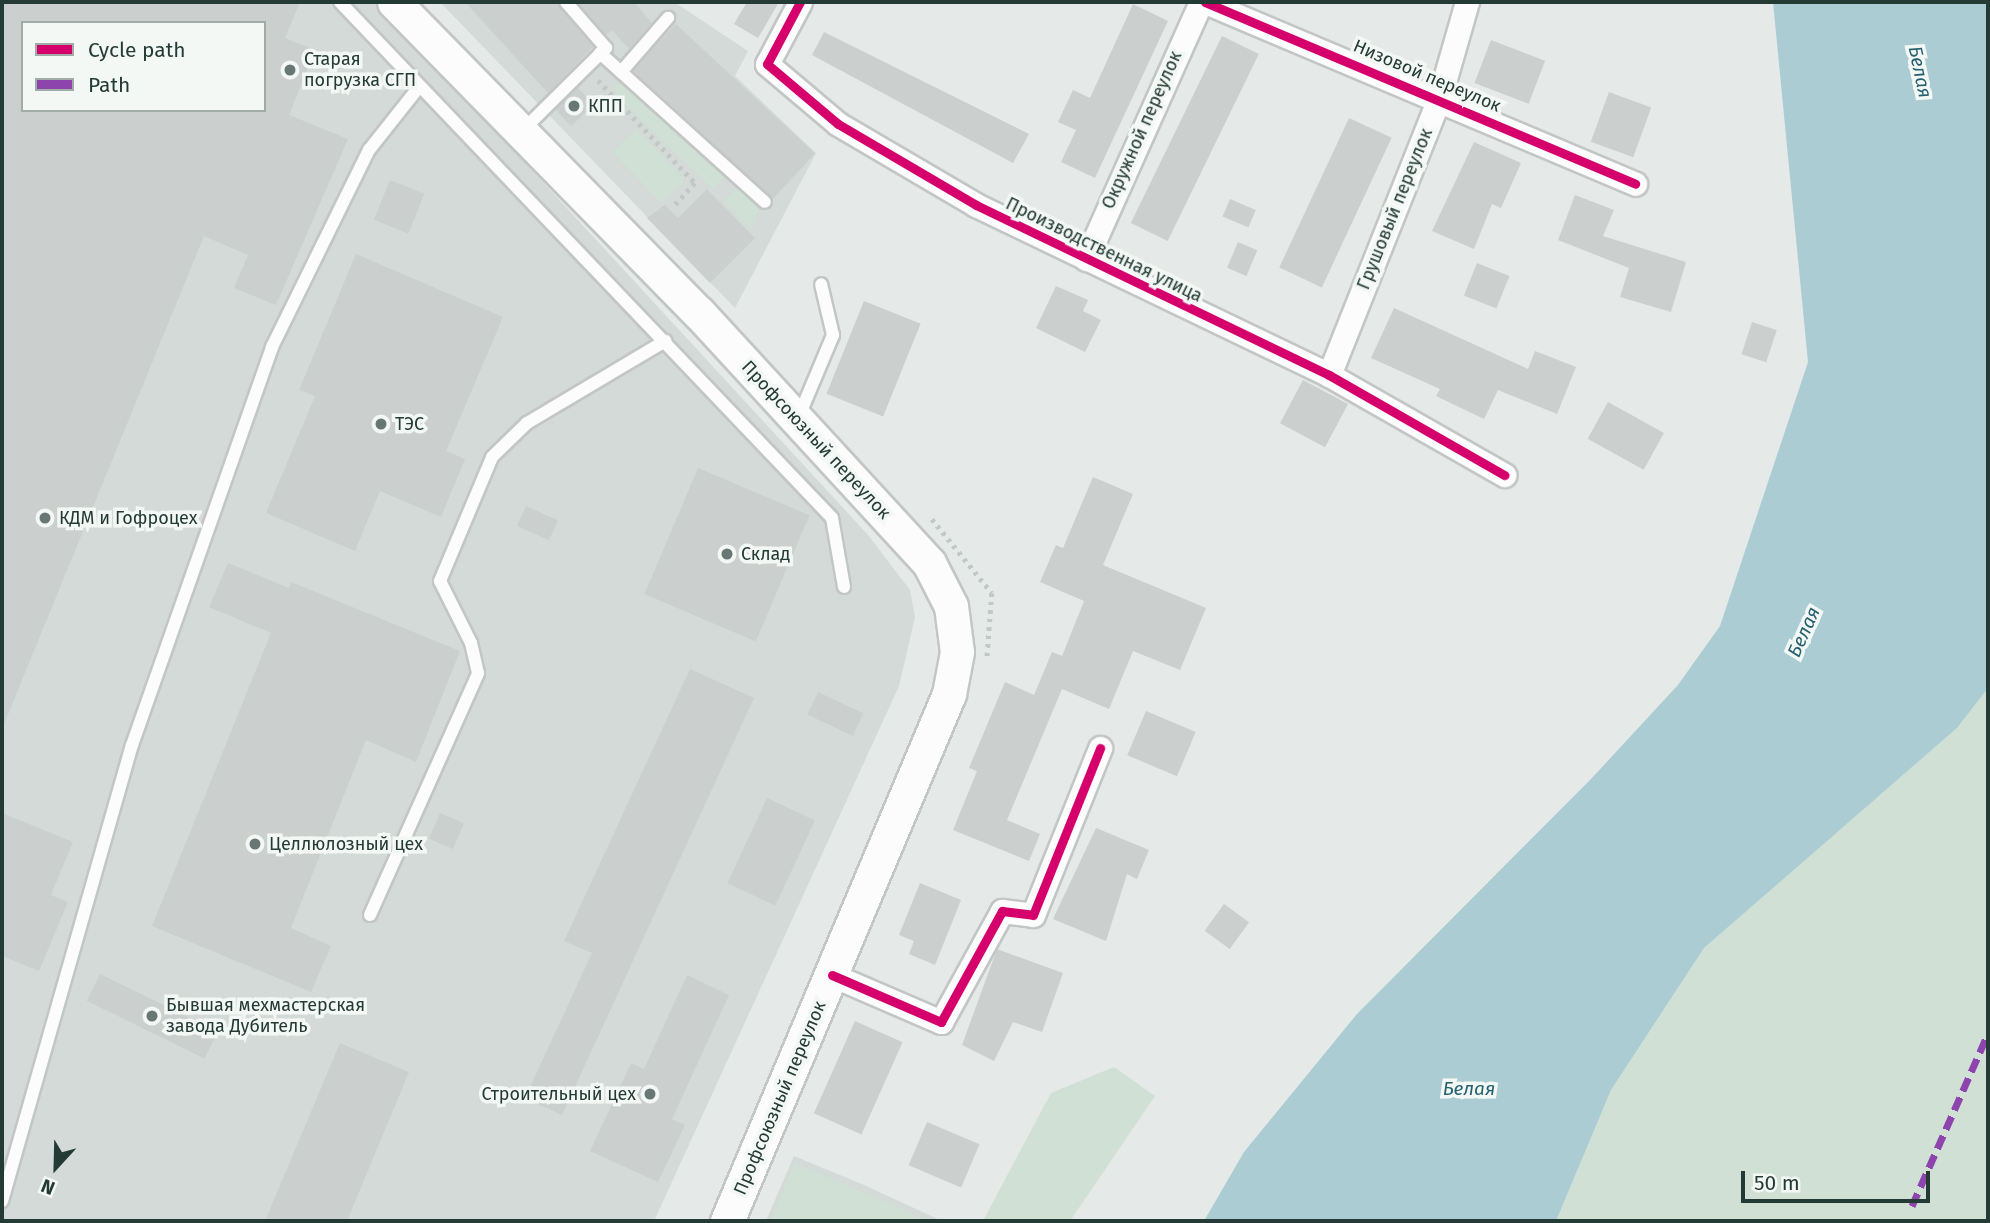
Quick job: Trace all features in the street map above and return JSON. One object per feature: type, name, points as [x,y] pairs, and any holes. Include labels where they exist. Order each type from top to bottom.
[{"type":"main road","name":"Профсоюзный переулок","points":[[394,2],[797,420],[929,563],[951,606],[957,652],[949,694],[727,1221]]},
{"type":"street","name":"Производственная улица","points":[[800,2],[767,64],[790,88],[838,124],[965,198],[1329,375],[1504,475]]},
{"type":"street","name":"Окружной переулок","points":[[1086,259],[1203,2]]},
{"type":"street","name":"Низовой переулок","points":[[1203,2],[1440,96],[1635,184]]},
{"type":"street","name":"Грушовый переулок","points":[[1329,375],[1440,96],[1467,2]]},
{"type":"street","points":[[832,975],[941,1022],[1002,911],[1033,915],[1100,748]]},
{"type":"lane","points":[[340,2],[832,519],[844,587]]},
{"type":"lane","points":[[521,132],[606,48],[566,2]]},
{"type":"lane","points":[[621,72],[668,18]]},
{"type":"lane","points":[[600,53],[765,202]]},
{"type":"lane","points":[[2,1202],[132,745],[262,373],[369,150],[419,87]]},
{"type":"lane","points":[[797,420],[833,335],[821,284]]},
{"type":"lane","points":[[370,915],[478,673],[471,643],[440,581],[492,457],[527,423],[665,341]]},
{"type":"path","points":[[586,67],[695,183],[675,205]]},
{"type":"path","points":[[923,511],[992,593],[992,647],[983,669]]},
{"type":"shaded area","points":[[2,2],[377,2],[868,535],[910,590],[915,617],[899,686],[654,1221],[2,1221]]},
{"type":"shaded area","points":[[440,2],[674,2],[748,51],[735,76],[816,153],[735,308]]},
{"type":"shaded area","points":[[794,1156],[864,1185],[942,1221],[766,1221]]},
{"type":"green space","points":[[627,81],[726,174],[713,189],[624,103],[613,86]]},
{"type":"green space","points":[[636,129],[685,180],[662,203],[612,152]]},
{"type":"green space","points":[[740,185],[760,206],[752,230],[723,201]]},
{"type":"green space","points":[[1988,688],[1988,1221],[1556,1221],[1611,1090],[1704,948],[1957,728]]},
{"type":"green space","points":[[1114,1067],[1155,1096],[1070,1221],[983,1221],[1051,1093]]},
{"type":"green space","points":[[795,1163],[931,1221],[770,1221]]},
{"type":"water","name":"Белая","points":[[1773,2],[1988,2],[1988,688],[1957,728],[1704,948],[1611,1090],[1556,1221],[1204,1221],[1244,1152],[1357,1014],[1591,779],[1678,685],[1720,626],[1808,362]]},
{"type":"building","name":"КДМ и Гофроцех","points":[[2,2],[300,2],[285,38],[315,50],[289,115],[348,139],[276,305],[234,288],[248,255],[204,236],[2,729]]},
{"type":"building","points":[[465,2],[557,2],[593,47],[548,93]]},
{"type":"building","points":[[577,2],[634,2],[652,23],[629,49],[612,30],[606,35]]},
{"type":"building","points":[[747,2],[779,2],[758,38],[734,24]]},
{"type":"building","points":[[1133,4],[1168,21],[1095,178],[1061,162],[1076,130],[1058,122],[1073,90],[1090,98]]},
{"type":"building","points":[[676,24],[815,154],[771,200],[632,71]]},
{"type":"building","points":[[824,32],[1029,134],[1013,163],[812,55]]},
{"type":"building","points":[[1222,36],[1259,54],[1168,241],[1131,223]]},
{"type":"building","points":[[1491,40],[1545,61],[1529,104],[1475,83]]},
{"type":"building","name":"КПП","points":[[578,88],[594,105],[571,126],[555,109]]},
{"type":"building","points":[[1609,92],[1651,107],[1633,157],[1591,142]]},
{"type":"building","points":[[1349,118],[1392,138],[1322,287],[1279,268]]},
{"type":"building","points":[[1474,142],[1521,163],[1501,208],[1492,204],[1474,249],[1432,231]]},
{"type":"building","points":[[390,180],[424,194],[408,234],[374,220]]},
{"type":"building","points":[[707,189],[755,238],[710,283],[647,218],[665,205],[678,218]]},
{"type":"building","points":[[1575,195],[1614,210],[1603,236],[1686,262],[1671,312],[1620,297],[1629,268],[1558,240]]},
{"type":"building","points":[[1230,199],[1256,210],[1248,227],[1223,216]]},
{"type":"building","points":[[1238,242],[1257,250],[1246,276],[1227,268]]},
{"type":"building","name":"ТЭС","points":[[356,254],[503,317],[446,451],[465,459],[441,517],[380,491],[355,551],[266,513],[315,396],[299,390]]},
{"type":"building","points":[[1477,263],[1509,276],[1496,309],[1464,295]]},
{"type":"building","points":[[1056,286],[1088,300],[1083,311],[1101,320],[1085,352],[1036,328]]},
{"type":"building","points":[[864,301],[921,324],[883,417],[827,394]]},
{"type":"building","points":[[1394,308],[1528,369],[1535,351],[1576,367],[1557,414],[1498,390],[1484,419],[1436,396],[1440,389],[1371,358]]},
{"type":"building","points":[[1752,322],[1777,330],[1766,362],[1741,354]]},
{"type":"building","points":[[1303,380],[1348,404],[1325,447],[1280,423]]},
{"type":"building","points":[[1608,402],[1664,433],[1644,470],[1588,439]]},
{"type":"building","name":"Склад","points":[[698,468],[809,515],[756,641],[644,594]]},
{"type":"building","points":[[1093,477],[1133,494],[1103,565],[1206,608],[1180,670],[1133,651],[1109,709],[1062,689],[1007,820],[1040,834],[1029,861],[953,830],[977,771],[969,768],[1005,682],[1034,695],[1052,652],[1062,656],[1084,601],[1040,582],[1056,545],[1063,548]]},
{"type":"building","points":[[526,506],[558,520],[549,540],[517,526]]},
{"type":"building","name":"Целлюлозный цех","points":[[228,563],[289,588],[291,582],[460,651],[416,762],[366,740],[291,928],[331,946],[311,992],[152,926],[271,633],[209,607]]},
{"type":"building","points":[[690,669],[754,698],[562,1115],[525,1098],[592,953],[564,941]]},
{"type":"building","points":[[818,692],[863,713],[853,736],[807,715]]},
{"type":"building","points":[[1146,711],[1196,732],[1177,776],[1127,755]]},
{"type":"building","points":[[767,798],[815,820],[775,906],[727,883]]},
{"type":"building","points":[[2,813],[73,842],[51,895],[68,902],[39,971],[2,956]]},
{"type":"building","points":[[440,813],[464,823],[453,849],[429,839]]},
{"type":"building","points":[[1096,828],[1149,850],[1137,879],[1127,874],[1106,941],[1053,919]]},
{"type":"building","points":[[920,883],[961,900],[935,965],[909,954],[914,941],[899,935]]},
{"type":"building","points":[[1224,904],[1249,922],[1230,949],[1205,931]]},
{"type":"building","points":[[997,949],[1063,973],[1042,1032],[1013,1022],[994,1061],[962,1045]]},
{"type":"building","name":"Бывшая мехмастерская завода Дубитель","points":[[100,974],[218,1031],[205,1058],[87,1001]]},
{"type":"building","name":"Строительный цех","points":[[687,975],[729,995],[672,1119],[685,1125],[658,1182],[590,1151],[631,1063],[644,1069]]},
{"type":"building","points":[[855,1021],[903,1042],[861,1134],[814,1113]]},
{"type":"building","points":[[340,1043],[409,1072],[347,1221],[265,1221]]},
{"type":"building","points":[[927,1122],[979,1144],[961,1188],[909,1165]]},
{"type":"marked path","points":[[1912,1206],[1988,1034]]},
{"type":"cycle path","points":[[800,2],[767,64],[838,124],[976,205],[1329,375],[1504,475]]},
{"type":"cycle path","points":[[1205,2],[1635,184]]},
{"type":"cycle path","points":[[832,975],[941,1022],[1002,911],[1033,915],[1100,748]]},
{"type":"place","name":"Старая погрузка СГП","points":[[290,70]]},
{"type":"place","name":"КПП","points":[[574,106]]},
{"type":"place","name":"ТЭС","points":[[381,424]]},
{"type":"place","name":"КДМ и Гофроцех","points":[[45,518]]},
{"type":"place","name":"Склад","points":[[727,554]]},
{"type":"place","name":"Целлюлозный цех","points":[[255,844]]},
{"type":"place","name":"Бывшая мехмастерская завода Дубитель","points":[[152,1016]]},
{"type":"place","name":"Строительный цех","points":[[650,1094]]}]
